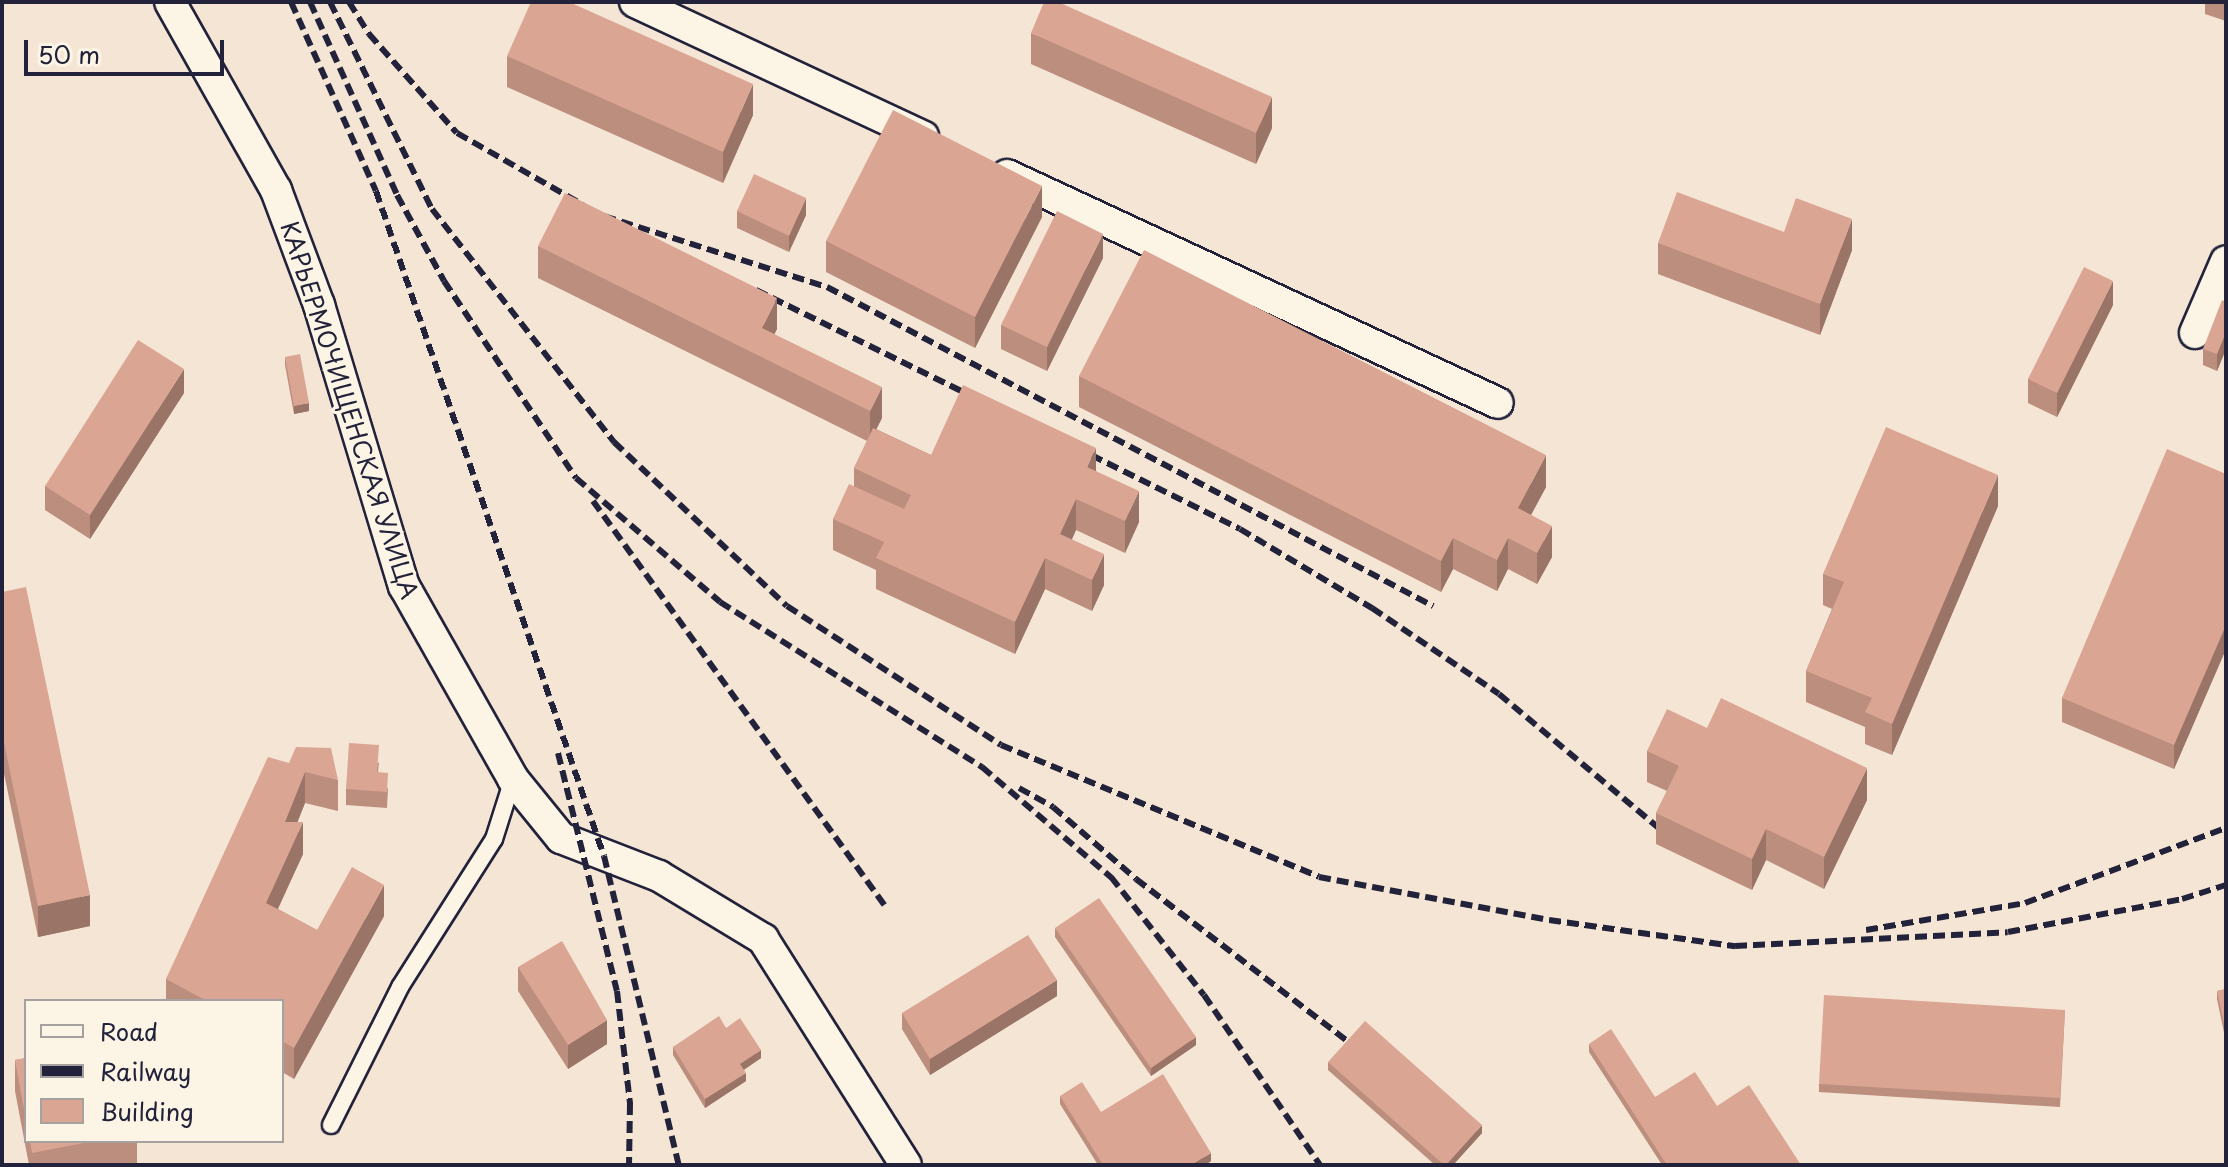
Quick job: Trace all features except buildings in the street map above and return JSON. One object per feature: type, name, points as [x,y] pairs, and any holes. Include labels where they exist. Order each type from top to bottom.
[{"type":"street","name":"КАРЬЕРМОЧИЩЕНСКАЯ УЛИЦА","points":[[170,2],[276,190],[324,320],[404,586],[513,779],[561,838],[659,876],[763,939],[906,1165]]},
{"type":"street","points":[[635,2],[951,149]]},
{"type":"street","points":[[980,162],[1498,403]]},
{"type":"street","points":[[2195,333],[2226,261]]},
{"type":"lane","points":[[331,1125],[400,987],[494,839],[513,779]]},
{"type":"railway","points":[[291,2],[376,191],[604,856],[679,1165]]},
{"type":"railway","points":[[310,2],[397,195],[444,281],[576,478],[720,602],[982,767],[1111,877],[1204,995],[1320,1165]]},
{"type":"railway","points":[[330,2],[432,209],[614,442],[787,606],[1001,745],[1319,877],[1549,920],[1735,946],[2008,932],[2182,899],[2226,885]]},
{"type":"railway","points":[[349,2],[369,34],[457,133],[583,205]]},
{"type":"railway","points":[[604,216],[827,287],[1433,606]]},
{"type":"railway","points":[[756,290],[982,401]]},
{"type":"railway","points":[[1075,447],[1240,529],[1372,608],[1499,694],[1662,831]]},
{"type":"railway","points":[[593,501],[885,906]]},
{"type":"railway","points":[[558,753],[617,991],[630,1103],[629,1165]]},
{"type":"railway","points":[[1019,788],[1053,807],[1136,879],[1351,1044]]},
{"type":"railway","points":[[1866,930],[2025,903],[2226,828]]}]
